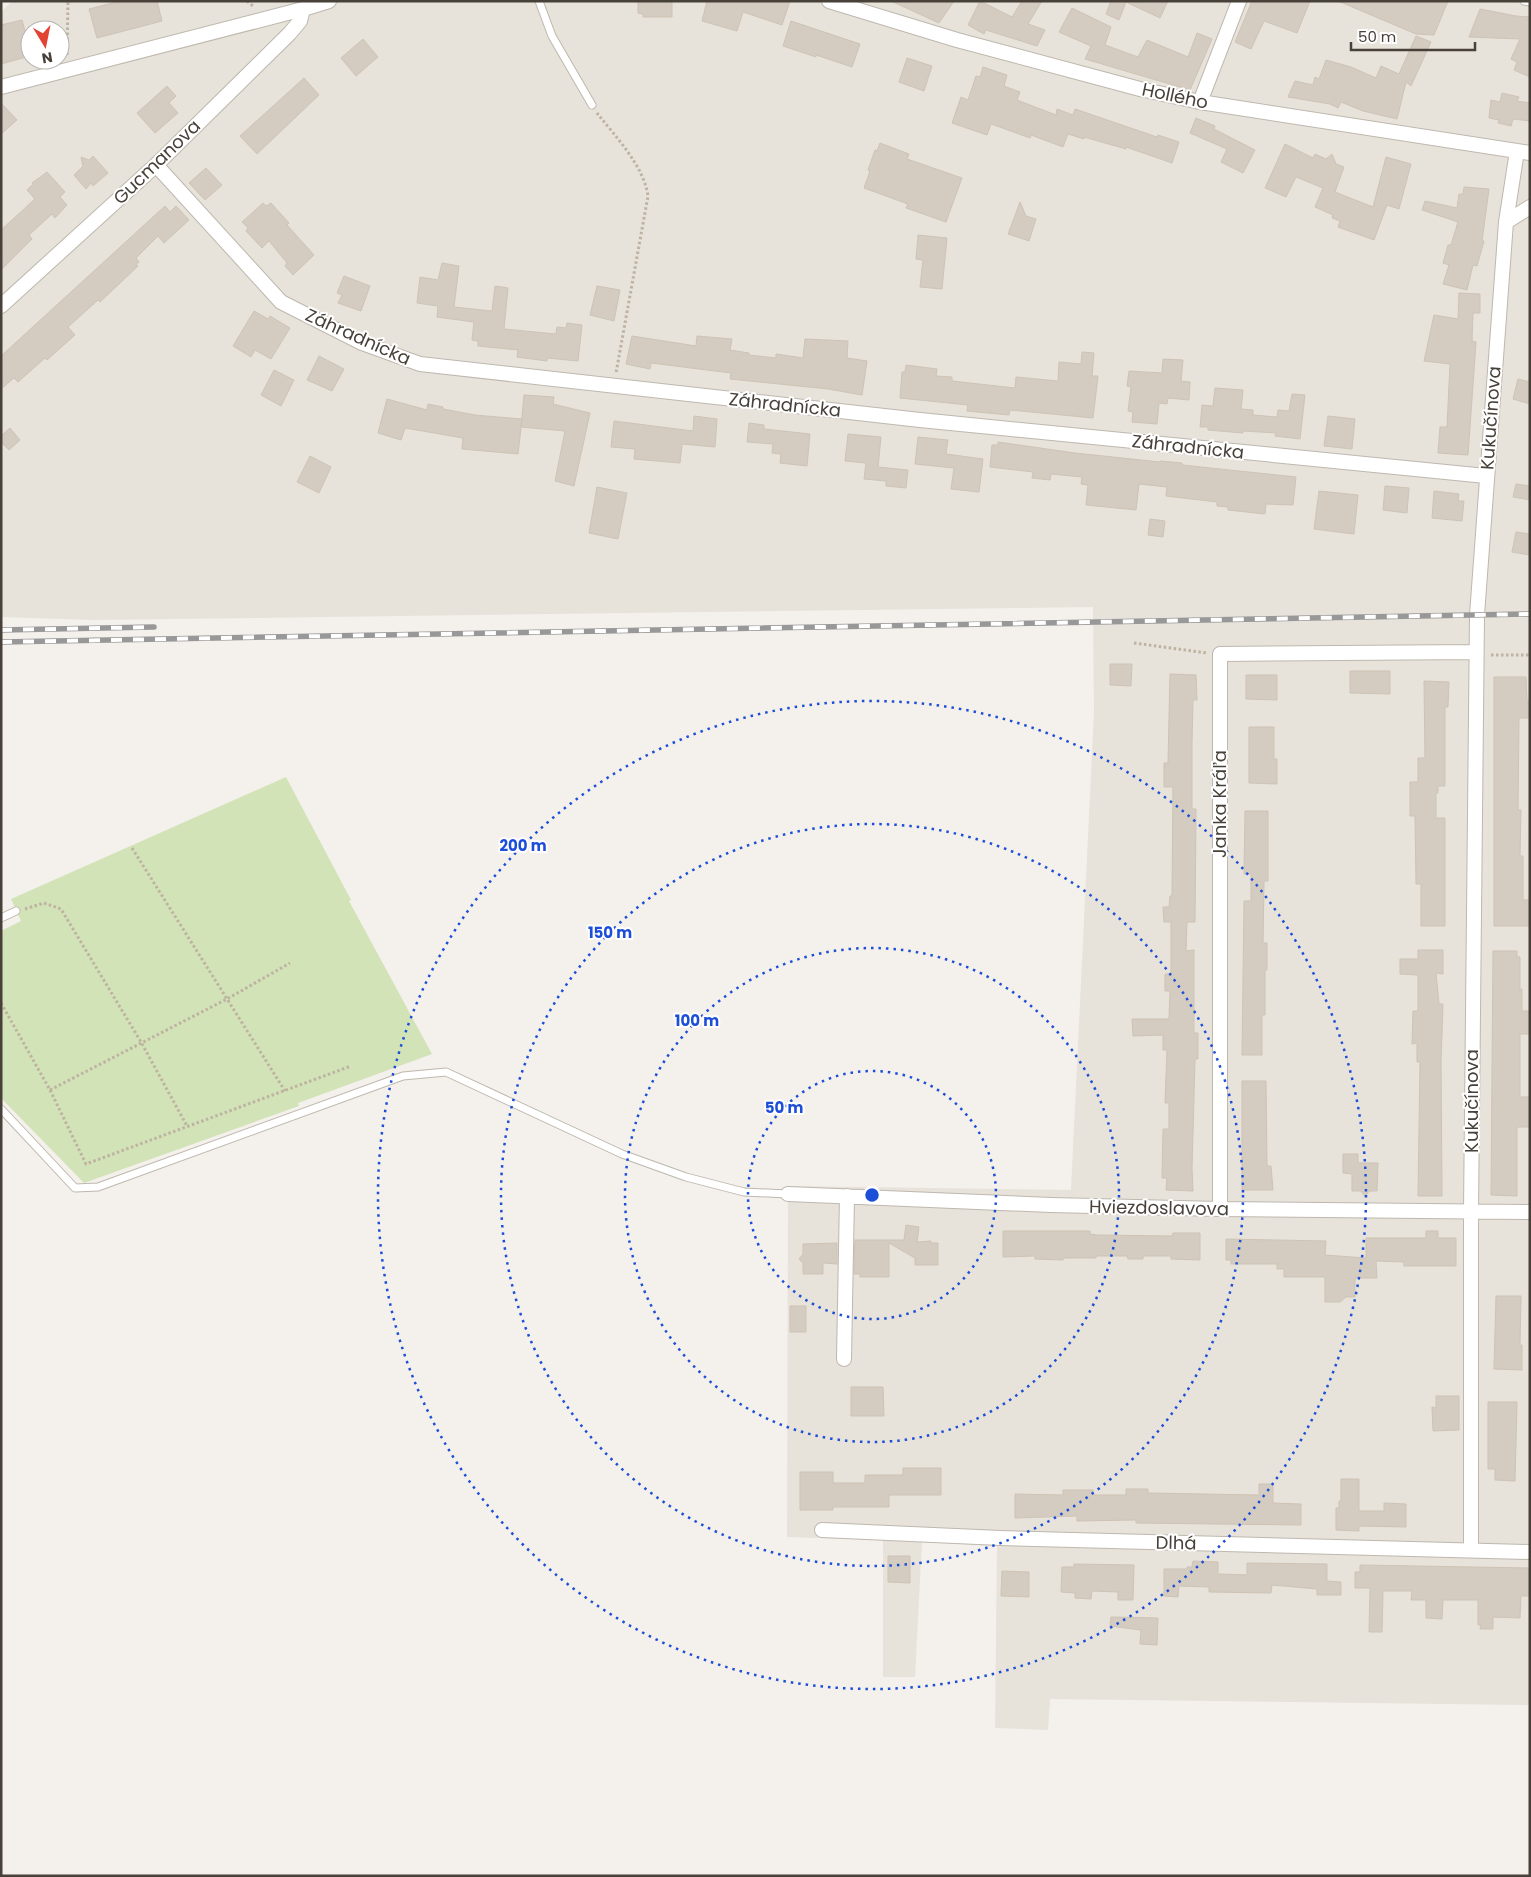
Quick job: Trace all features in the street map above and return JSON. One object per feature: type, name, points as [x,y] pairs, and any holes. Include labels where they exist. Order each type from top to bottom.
[{"type":"street","points":[[70,69],[328,1]]},
{"type":"street","name":"Hollého","points":[[829,1],[965,42],[1140,89],[1200,102],[1523,152]]},
{"type":"street","points":[[1200,102],[1239,1]]},
{"type":"street","name":"Gucmanova","points":[[1,306],[156,165],[290,33],[300,21],[303,9]]},
{"type":"street","points":[[1,87],[66,70]]},
{"type":"street","name":"Kukučínova","points":[[1471,1550],[1471,1211],[1475,652],[1486,476],[1506,222],[1523,152]]},
{"type":"street","name":"Záhradnícka","points":[[156,165],[281,302],[362,343],[420,364],[930,421],[1486,476]]},
{"type":"street","points":[[1506,222],[1530,207]]},
{"type":"street","points":[[1220,654],[1475,652]]},
{"type":"street","name":"Janka Kráľa","points":[[1220,654],[1220,1210]]},
{"type":"street","name":"Hviezdoslavova","points":[[788,1194],[1220,1210],[1530,1212]]},
{"type":"street","points":[[844,1359],[847,1196]]},
{"type":"street","name":"Dlhá","points":[[822,1530],[1000,1538],[1530,1552]]},
{"type":"lane","points":[[540,1],[552,36],[592,105]]},
{"type":"lane","points":[[1524,1],[1530,2]]},
{"type":"lane","points":[[1,918],[16,911]]},
{"type":"lane","points":[[1,1109],[75,1188],[98,1187],[402,1076],[446,1072],[622,1154],[686,1177],[744,1192],[788,1194]]},
{"type":"path","points":[[67,20],[68,1]]},
{"type":"path","points":[[592,105],[641,173],[648,196],[614,386]]},
{"type":"path","points":[[1134,643],[1220,654]]},
{"type":"path","points":[[1475,652],[1486,655],[1530,655]]},
{"type":"path","points":[[132,848],[285,1091]]},
{"type":"path","points":[[16,911],[44,904],[61,909],[141,1042],[188,1126]]},
{"type":"path","points":[[50,1090],[290,963]]},
{"type":"path","points":[[1,1003],[50,1090],[86,1164],[351,1066]]},
{"type":"shaded area","points":[[12,1],[1530,1],[1530,1705],[1050,1699],[1048,1730],[995,1728],[997,1546],[922,1542],[915,1677],[883,1677],[883,1540],[787,1537],[788,1186],[1071,1190],[1094,712],[1093,607],[93,620],[1,617],[1,12]]},
{"type":"green space","points":[[286,777],[351,900],[349,901],[432,1054],[298,1103],[299,1106],[84,1183],[1,1098],[1,931],[21,921],[11,899]]},
{"type":"building","points":[[120,1],[157,1],[162,21],[97,38],[89,9]]},
{"type":"building","points":[[638,1],[672,1],[672,17],[643,17],[643,14],[638,13]]},
{"type":"building","points":[[707,1],[790,1],[782,25],[743,12],[737,31],[702,21]]},
{"type":"building","points":[[891,1],[954,1],[939,23]]},
{"type":"building","points":[[980,1],[1012,17],[1022,1],[1042,1],[1028,24],[1045,30],[1037,46],[986,30],[984,34],[968,25]]},
{"type":"building","points":[[1111,1],[1168,1],[1160,18],[1126,2],[1119,20],[1106,14]]},
{"type":"building","points":[[1252,1],[1310,1],[1297,33],[1264,21],[1251,49],[1235,42]]},
{"type":"building","points":[[1338,1],[1448,1],[1434,35],[1416,34]]},
{"type":"building","points":[[1072,8],[1111,27],[1105,45],[1138,57],[1147,40],[1188,57],[1197,33],[1212,39],[1190,90],[1085,59],[1091,46],[1059,32]]},
{"type":"building","points":[[1480,9],[1530,17],[1530,77],[1514,70],[1517,62],[1511,59],[1520,39],[1469,37]]},
{"type":"building","points":[[20,20],[20,59],[1,64],[1,25]]},
{"type":"building","points":[[791,21],[860,44],[852,67],[783,46]]},
{"type":"building","points":[[1416,36],[1431,42],[1411,86],[1406,82],[1397,119],[1363,111],[1341,102],[1338,108],[1330,104],[1288,97],[1295,81],[1313,85],[1315,77],[1319,79],[1326,60],[1351,67],[1376,78],[1381,66],[1399,74]]},
{"type":"building","points":[[363,39],[378,57],[356,76],[341,58]]},
{"type":"building","points":[[907,58],[932,66],[924,91],[899,82]]},
{"type":"building","points":[[983,67],[1007,75],[1004,86],[1020,92],[1017,100],[1056,115],[1057,109],[1073,115],[1075,109],[1157,137],[1158,135],[1179,142],[1172,163],[1126,147],[1126,149],[1068,134],[1063,147],[1031,135],[1030,138],[991,124],[987,135],[952,123],[961,97],[968,100],[976,76],[980,77]]},
{"type":"building","points":[[304,78],[319,95],[257,154],[240,136]]},
{"type":"building","points":[[167,86],[176,96],[169,103],[178,113],[155,133],[137,113]]},
{"type":"building","points":[[1502,93],[1519,97],[1517,101],[1530,103],[1530,121],[1513,119],[1511,126],[1498,123],[1499,120],[1489,118],[1491,100],[1500,102]]},
{"type":"building","points":[[1,103],[17,120],[1,134]]},
{"type":"building","points":[[1196,118],[1215,126],[1214,129],[1255,150],[1243,173],[1221,162],[1227,149],[1190,133]]},
{"type":"building","points":[[880,143],[909,154],[907,159],[962,178],[946,222],[906,208],[908,204],[864,188],[875,150],[877,151]]},
{"type":"building","points":[[1285,144],[1313,158],[1315,154],[1326,159],[1332,154],[1336,164],[1344,167],[1335,192],[1373,207],[1386,157],[1411,164],[1399,209],[1387,205],[1374,240],[1338,227],[1340,221],[1332,218],[1333,215],[1315,207],[1323,188],[1296,177],[1286,197],[1265,188]]},
{"type":"building","points":[[93,156],[108,173],[93,186],[91,183],[86,189],[74,175],[83,166],[81,157],[89,160]]},
{"type":"building","points":[[206,168],[222,185],[205,200],[189,183]]},
{"type":"building","points":[[47,172],[65,192],[60,197],[67,205],[55,218],[52,214],[29,235],[32,239],[1,270],[1,230],[35,199],[27,190],[32,183]]},
{"type":"building","points":[[1464,187],[1489,189],[1482,241],[1484,241],[1477,266],[1473,265],[1467,290],[1443,284],[1449,265],[1443,263],[1458,222],[1422,210],[1425,201],[1457,208],[1459,194],[1463,194]]},
{"type":"building","points":[[1020,202],[1026,216],[1036,219],[1029,241],[1008,234]]},
{"type":"building","points":[[263,203],[266,206],[271,203],[289,223],[287,225],[314,255],[293,275],[285,266],[287,263],[269,241],[262,248],[246,231],[248,228],[242,222]]},
{"type":"building","points":[[165,206],[170,212],[176,206],[189,220],[164,243],[158,236],[136,258],[139,262],[136,264],[138,266],[100,302],[98,300],[68,327],[75,335],[18,382],[14,378],[1,389],[1,356]]},
{"type":"building","points":[[918,235],[947,238],[942,289],[920,287],[923,260],[916,259]]},
{"type":"building","points":[[442,263],[459,266],[454,307],[492,311],[495,286],[508,288],[504,329],[556,334],[557,327],[566,328],[567,323],[582,325],[578,361],[547,358],[547,361],[517,357],[518,350],[478,346],[478,341],[472,340],[474,322],[437,317],[438,306],[417,303],[420,277],[438,280]]},
{"type":"building","points":[[344,276],[370,286],[361,311],[338,303],[342,295],[337,293]]},
{"type":"building","points":[[597,286],[620,290],[614,321],[590,315]]},
{"type":"building","points":[[1459,293],[1480,294],[1480,313],[1473,313],[1472,341],[1476,342],[1468,455],[1438,453],[1440,427],[1447,427],[1450,364],[1424,361],[1434,315],[1458,319]]},
{"type":"building","points":[[254,311],[268,319],[270,316],[290,328],[271,359],[255,350],[251,357],[233,346]]},
{"type":"building","points":[[632,336],[696,346],[697,336],[732,339],[730,350],[749,353],[749,355],[776,358],[776,354],[803,358],[805,339],[848,341],[847,358],[867,361],[862,395],[828,389],[730,379],[731,373],[651,363],[650,369],[626,364]]},
{"type":"building","points":[[1082,352],[1094,353],[1092,376],[1098,376],[1093,418],[1010,410],[1009,415],[967,411],[968,405],[900,398],[902,372],[905,372],[906,365],[937,369],[936,376],[952,377],[952,381],[1015,388],[1016,377],[1058,381],[1059,362],[1081,364]]},
{"type":"building","points":[[319,356],[344,369],[332,391],[307,380]]},
{"type":"building","points":[[1163,359],[1183,360],[1181,381],[1190,382],[1189,400],[1168,398],[1167,404],[1159,403],[1157,424],[1132,422],[1133,412],[1128,411],[1131,387],[1127,386],[1129,371],[1162,373]]},
{"type":"building","points":[[274,370],[294,380],[281,406],[261,395]]},
{"type":"building","points":[[1518,379],[1530,382],[1530,404],[1513,399]]},
{"type":"building","points":[[1215,388],[1243,390],[1241,409],[1253,410],[1253,415],[1277,417],[1278,410],[1289,411],[1292,394],[1305,395],[1300,439],[1275,436],[1276,433],[1243,431],[1243,433],[1208,430],[1208,427],[1200,427],[1202,405],[1213,406]]},
{"type":"building","points":[[524,395],[554,397],[553,404],[590,413],[574,486],[555,481],[565,431],[521,427]]},
{"type":"building","points":[[387,399],[427,410],[428,404],[475,415],[522,419],[518,454],[462,449],[463,438],[405,428],[401,440],[378,433]]},
{"type":"building","points":[[694,416],[717,419],[715,447],[682,444],[680,463],[634,459],[635,449],[611,447],[614,421],[693,431]]},
{"type":"building","points":[[1328,416],[1355,419],[1352,449],[1324,446]]},
{"type":"building","points":[[749,423],[764,425],[764,429],[810,434],[807,466],[780,463],[781,454],[772,453],[773,444],[747,442]]},
{"type":"building","points":[[10,428],[20,440],[9,450],[1,442],[1,436]]},
{"type":"building","points":[[848,434],[881,437],[878,467],[908,470],[906,488],[886,486],[886,481],[864,479],[866,463],[845,461]]},
{"type":"building","points":[[918,437],[948,440],[946,454],[983,459],[979,492],[951,489],[954,468],[915,464]]},
{"type":"building","points":[[998,442],[1075,453],[1182,463],[1182,465],[1296,477],[1293,505],[1266,504],[1265,514],[1228,510],[1228,507],[1217,506],[1217,502],[1166,496],[1167,487],[1139,484],[1136,510],[1086,505],[1088,485],[1081,484],[1082,477],[1051,474],[1050,480],[1032,478],[1033,472],[990,467],[992,445],[998,445]]},
{"type":"building","points":[[310,456],[331,467],[319,493],[297,482]]},
{"type":"building","points":[[1516,484],[1530,486],[1530,500],[1513,497]]},
{"type":"building","points":[[1385,486],[1409,488],[1407,513],[1383,510]]},
{"type":"building","points":[[597,487],[627,493],[618,539],[589,533]]},
{"type":"building","points":[[1319,491],[1358,495],[1354,534],[1314,529]]},
{"type":"building","points":[[1434,491],[1459,494],[1458,501],[1464,501],[1462,521],[1432,518]]},
{"type":"building","points":[[1150,519],[1165,521],[1163,537],[1148,535]]},
{"type":"building","points":[[1516,532],[1530,534],[1530,555],[1512,552]]},
{"type":"building","points":[[1110,664],[1132,664],[1131,686],[1110,685]]},
{"type":"building","points":[[1350,671],[1390,671],[1390,694],[1350,693]]},
{"type":"building","points":[[1170,674],[1196,675],[1197,700],[1193,700],[1192,742],[1192,809],[1196,809],[1195,922],[1187,922],[1186,951],[1194,950],[1194,1033],[1198,1033],[1198,1059],[1195,1059],[1193,1191],[1166,1190],[1167,1178],[1162,1178],[1163,1129],[1169,1129],[1169,1103],[1165,1103],[1167,1050],[1163,1050],[1163,1035],[1133,1036],[1132,1019],[1169,1019],[1170,991],[1165,991],[1165,974],[1171,974],[1171,922],[1164,922],[1163,907],[1169,907],[1170,896],[1172,896],[1173,787],[1164,787],[1164,763],[1168,763]]},
{"type":"building","points":[[1246,675],[1277,675],[1277,700],[1246,699]]},
{"type":"building","points":[[1494,677],[1526,677],[1527,701],[1530,701],[1530,718],[1519,718],[1518,810],[1521,810],[1520,856],[1523,856],[1523,900],[1530,900],[1530,926],[1494,926]]},
{"type":"building","points":[[1424,681],[1449,682],[1448,707],[1445,707],[1445,786],[1438,786],[1438,793],[1436,793],[1436,818],[1445,818],[1445,926],[1421,926],[1421,884],[1416,884],[1415,816],[1410,816],[1410,782],[1418,782],[1418,758],[1425,758]]},
{"type":"building","points":[[1249,727],[1274,727],[1274,759],[1277,759],[1277,784],[1249,783]]},
{"type":"building","points":[[1245,811],[1268,811],[1268,881],[1264,881],[1263,943],[1267,943],[1267,970],[1265,970],[1265,1015],[1262,1015],[1262,1055],[1242,1055],[1244,901],[1251,901],[1251,874],[1244,874]]},
{"type":"building","points":[[1418,950],[1443,950],[1443,974],[1436,973],[1439,1004],[1443,1004],[1441,1062],[1442,1196],[1418,1196],[1420,1062],[1417,1062],[1417,1043],[1412,1044],[1413,1011],[1418,1011],[1418,975],[1400,974],[1400,959],[1418,959]]},
{"type":"building","points":[[1493,951],[1517,951],[1517,957],[1520,957],[1522,1011],[1530,1011],[1530,1034],[1520,1034],[1520,1097],[1530,1097],[1530,1127],[1517,1127],[1517,1196],[1491,1195]]},
{"type":"building","points":[[1242,1081],[1266,1081],[1267,1166],[1271,1166],[1273,1190],[1242,1190]]},
{"type":"building","points":[[1343,1154],[1358,1154],[1358,1163],[1378,1163],[1377,1191],[1369,1191],[1365,1197],[1361,1191],[1352,1191],[1352,1174],[1343,1173]]},
{"type":"building","points":[[906,1225],[919,1227],[917,1242],[931,1241],[931,1243],[938,1243],[938,1265],[915,1265],[915,1258],[889,1243],[889,1277],[860,1277],[860,1274],[854,1274],[855,1240],[904,1240]]},
{"type":"building","points":[[1003,1231],[1090,1231],[1090,1234],[1096,1235],[1172,1236],[1173,1233],[1200,1233],[1200,1260],[1171,1259],[1171,1256],[1143,1256],[1143,1259],[1128,1259],[1127,1256],[1096,1256],[1096,1258],[1064,1258],[1063,1260],[1035,1259],[1035,1256],[1003,1257]]},
{"type":"building","points":[[1426,1231],[1438,1231],[1438,1238],[1456,1238],[1456,1266],[1404,1266],[1404,1262],[1376,1261],[1377,1278],[1355,1278],[1355,1297],[1346,1297],[1340,1302],[1325,1302],[1325,1277],[1284,1277],[1284,1269],[1277,1269],[1277,1264],[1231,1264],[1231,1260],[1226,1260],[1226,1239],[1326,1241],[1325,1255],[1366,1258],[1366,1238],[1426,1238]]},
{"type":"building","points":[[837,1243],[837,1264],[823,1263],[823,1274],[803,1274],[803,1263],[799,1259],[803,1254],[803,1244]]},
{"type":"building","points":[[1496,1296],[1521,1296],[1520,1345],[1522,1345],[1522,1370],[1494,1369]]},
{"type":"building","points":[[790,1306],[806,1306],[806,1332],[790,1332]]},
{"type":"building","points":[[851,1387],[883,1387],[884,1416],[851,1416]]},
{"type":"building","points":[[1436,1396],[1459,1396],[1459,1430],[1433,1431],[1432,1407],[1436,1408]]},
{"type":"building","points":[[1488,1402],[1517,1402],[1515,1481],[1495,1480],[1495,1469],[1488,1469]]},
{"type":"building","points":[[903,1468],[941,1468],[941,1495],[889,1495],[889,1507],[833,1507],[833,1510],[800,1510],[800,1472],[833,1472],[833,1483],[865,1483],[865,1475],[903,1475]]},
{"type":"building","points":[[1341,1479],[1359,1479],[1359,1511],[1384,1511],[1384,1503],[1406,1504],[1406,1527],[1359,1526],[1359,1531],[1336,1530],[1336,1508],[1339,1508],[1339,1501],[1341,1501]]},
{"type":"building","points":[[1259,1484],[1273,1484],[1273,1503],[1301,1504],[1301,1525],[1136,1523],[1136,1520],[1077,1521],[1077,1516],[1015,1518],[1015,1494],[1063,1495],[1063,1490],[1093,1490],[1093,1495],[1126,1495],[1126,1489],[1148,1489],[1148,1493],[1259,1495]]},
{"type":"building","points":[[888,1556],[910,1556],[910,1583],[888,1582]]},
{"type":"building","points":[[1193,1561],[1218,1562],[1218,1574],[1247,1575],[1247,1563],[1327,1564],[1327,1581],[1341,1582],[1341,1595],[1317,1595],[1317,1589],[1272,1585],[1271,1593],[1209,1592],[1209,1587],[1179,1586],[1178,1597],[1164,1596],[1164,1569],[1187,1569],[1187,1567],[1192,1567]]},
{"type":"building","points":[[1074,1564],[1134,1565],[1133,1600],[1118,1600],[1118,1592],[1092,1591],[1091,1599],[1075,1598],[1075,1593],[1061,1592],[1062,1567],[1074,1567]]},
{"type":"building","points":[[1360,1565],[1530,1568],[1530,1596],[1521,1596],[1520,1618],[1493,1617],[1493,1629],[1480,1629],[1481,1625],[1478,1625],[1478,1600],[1443,1600],[1442,1619],[1426,1618],[1426,1600],[1411,1600],[1412,1591],[1383,1591],[1382,1632],[1369,1632],[1370,1588],[1355,1588],[1355,1572],[1360,1572]]},
{"type":"building","points":[[1002,1571],[1029,1572],[1029,1597],[1001,1596]]},
{"type":"building","points":[[1111,1617],[1158,1618],[1157,1645],[1140,1644],[1141,1630],[1110,1626]]},
{"type":"railway","points":[[1,642],[1530,614]]},
{"type":"railway","points":[[1,630],[154,627]]}]
